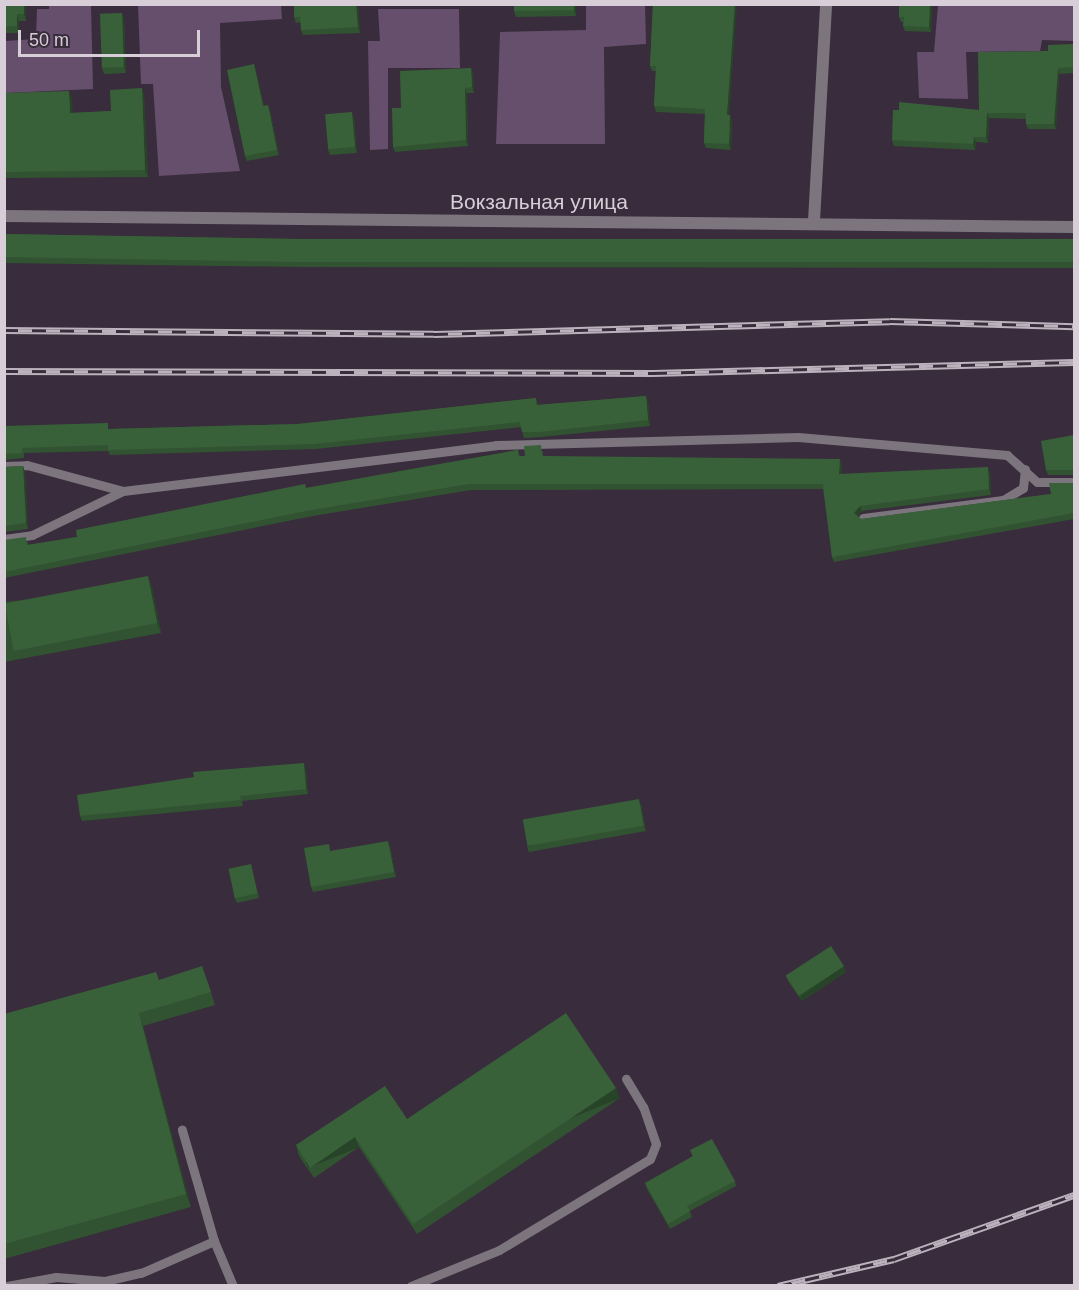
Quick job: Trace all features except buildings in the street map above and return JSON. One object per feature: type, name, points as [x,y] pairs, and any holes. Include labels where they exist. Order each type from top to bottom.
[{"type":"street","points":[[814,221],[826,4]]},
{"type":"street","name":"Вокзальная улица","points":[[4,216],[373,222],[814,221],[1074,227]]},
{"type":"lane","points":[[4,538],[32,535],[123,490],[496,445],[798,437],[1007,455],[1037,482],[1074,482]]},
{"type":"lane","points":[[4,466],[27,465],[123,490]]},
{"type":"lane","points":[[863,518],[1003,500],[1023,488],[1025,469]]},
{"type":"lane","points":[[411,1286],[499,1250],[650,1160],[656,1144],[643,1107],[626,1079]]},
{"type":"lane","points":[[182,1130],[214,1242],[233,1286]]},
{"type":"lane","points":[[7,1286],[56,1277],[105,1281],[141,1273],[214,1242]]},
{"type":"shaded area","points":[[49,5],[91,5],[93,89],[5,93],[5,41],[36,39],[37,9],[49,9]]},
{"type":"shaded area","points":[[138,5],[281,5],[282,19],[220,23],[221,87],[240,171],[159,176],[153,84],[141,84]]},
{"type":"shaded area","points":[[586,5],[645,5],[646,44],[604,47],[605,144],[496,144],[500,32],[586,30]]},
{"type":"shaded area","points":[[938,5],[1074,5],[1074,41],[1042,40],[1040,51],[966,52],[968,99],[919,98],[917,52],[934,52]]},
{"type":"shaded area","points":[[378,9],[459,9],[460,68],[388,68],[388,149],[370,150],[368,41],[380,41]]},
{"type":"railway","points":[[4,330],[434,334],[890,321],[1074,326]]},
{"type":"railway","points":[[4,371],[653,373],[1074,362]]},
{"type":"railway","points":[[778,1286],[894,1259],[1074,1195]]}]
